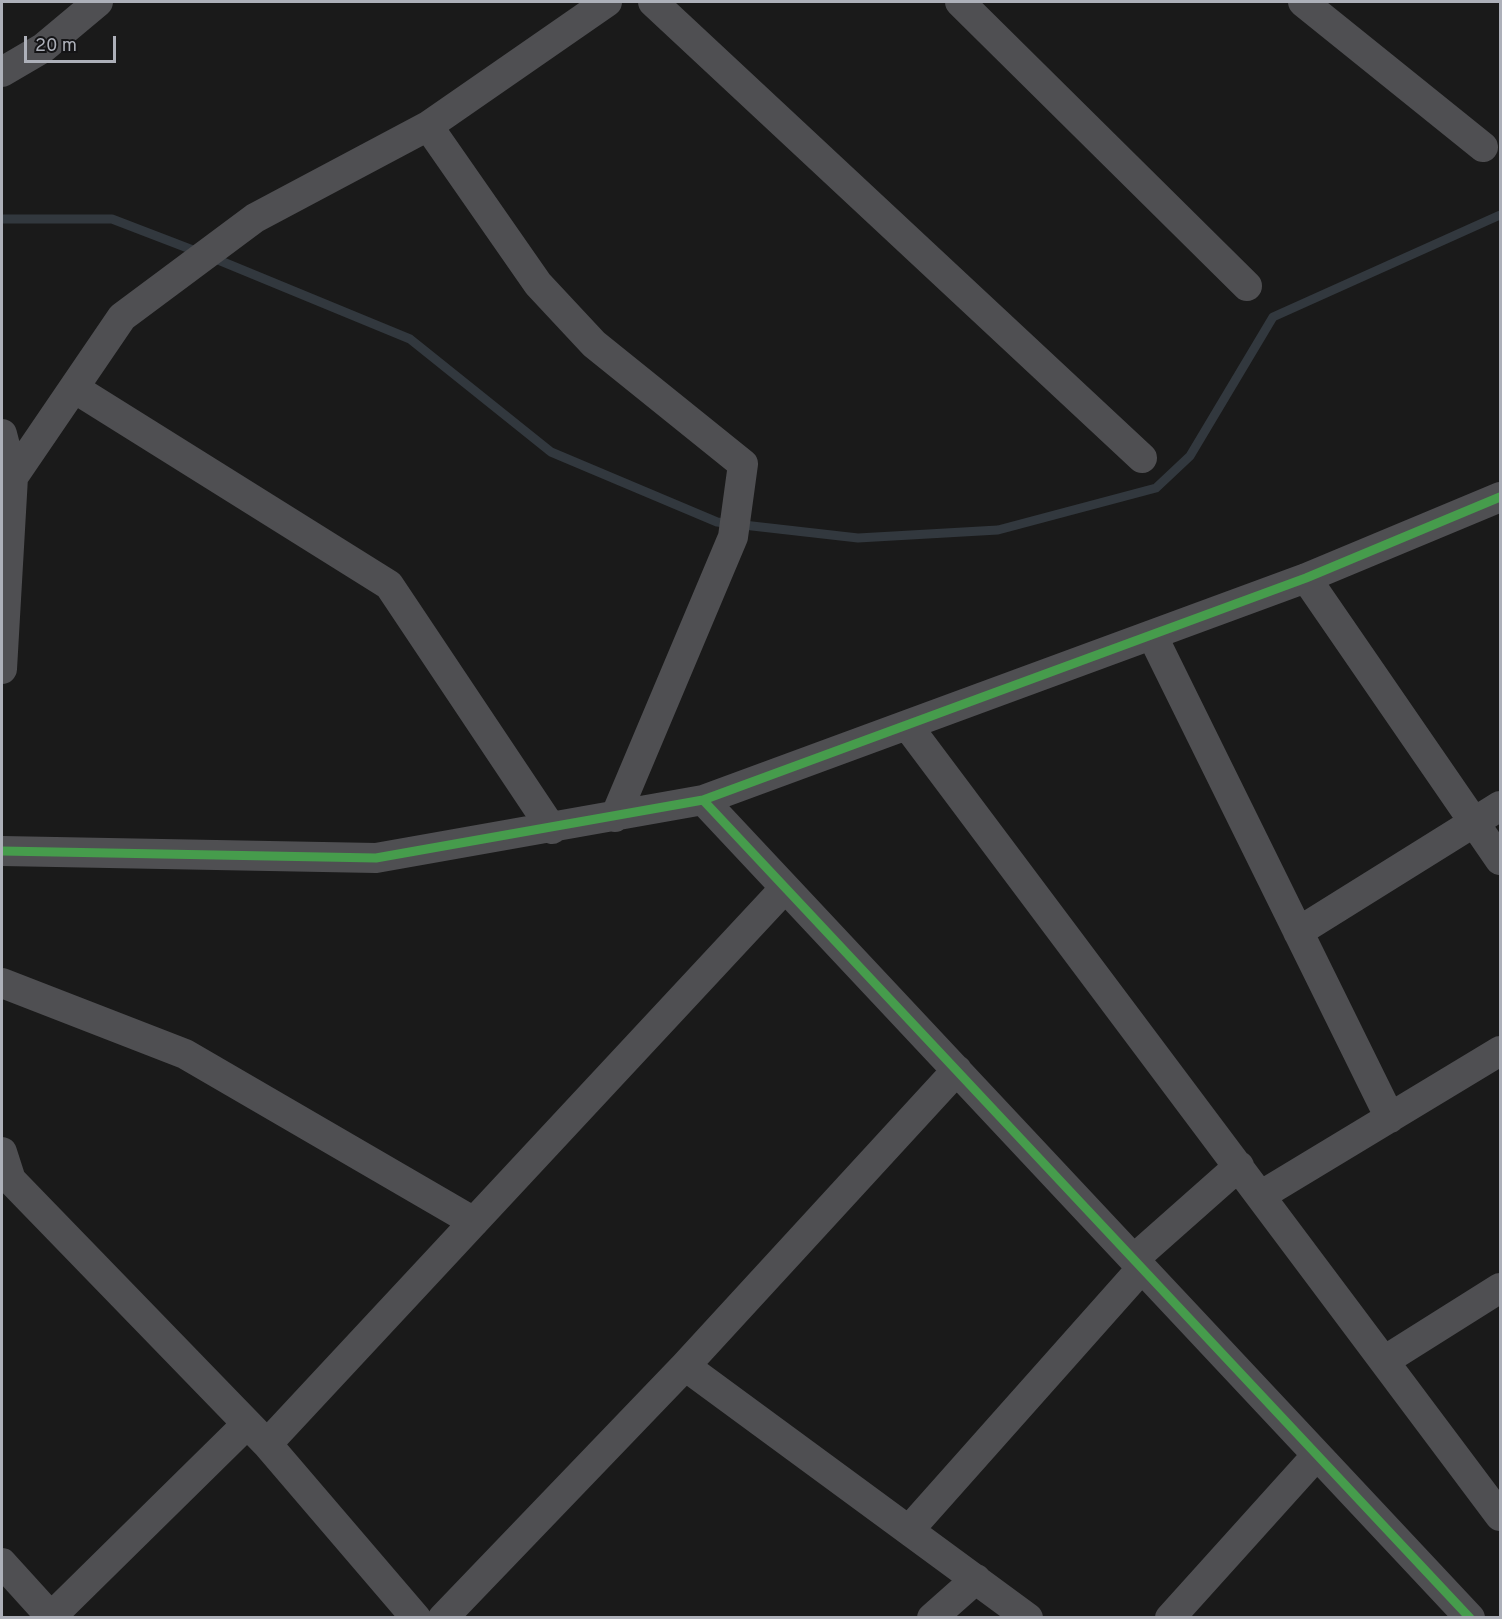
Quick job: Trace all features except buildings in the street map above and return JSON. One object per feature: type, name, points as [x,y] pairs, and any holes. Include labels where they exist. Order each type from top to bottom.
[{"type":"street","points":[[2,72],[43,48],[98,2]]},
{"type":"street","points":[[13,477],[122,317],[255,218],[428,126],[573,12],[608,2]]},
{"type":"street","points":[[653,2],[1142,458]]},
{"type":"street","points":[[960,2],[1246,286]]},
{"type":"street","points":[[1303,2],[1483,147]]},
{"type":"street","points":[[428,126],[538,284],[594,344],[743,464],[734,526],[615,817]]},
{"type":"street","points":[[74,388],[389,585],[552,829]]},
{"type":"street","points":[[2,434],[13,477],[2,669]]},
{"type":"street","points":[[2,851],[376,858],[703,801],[1306,578],[1500,497]]},
{"type":"street","points":[[1306,578],[1500,860]]},
{"type":"street","points":[[1152,635],[1390,1118]]},
{"type":"street","points":[[908,725],[1500,1516]]},
{"type":"street","points":[[703,801],[1468,1617]]},
{"type":"street","points":[[1298,932],[1500,806]]},
{"type":"street","points":[[2,1563],[51,1617],[257,1434],[474,1222],[785,888]]},
{"type":"street","points":[[2,983],[185,1054],[474,1222]]},
{"type":"street","points":[[1260,1196],[1500,1051]]},
{"type":"street","points":[[443,1617],[685,1366],[957,1070]]},
{"type":"street","points":[[2,1152],[10,1180],[257,1434],[416,1617]]},
{"type":"street","points":[[909,1530],[1138,1264],[1239,1166]]},
{"type":"street","points":[[1384,1361],[1500,1288]]},
{"type":"street","points":[[685,1366],[1028,1617]]},
{"type":"street","points":[[1170,1617],[1317,1455]]},
{"type":"street","points":[[932,1617],[976,1579]]},
{"type":"waterway","points":[[211,257],[410,339],[551,452],[717,522],[858,538],[998,530],[1156,488],[1190,456],[1273,317],[1500,215]]},
{"type":"waterway","points":[[2,219],[112,219],[198,252]]},
{"type":"cycle path","points":[[2,851],[376,858],[703,800],[1306,578],[1500,497]]},
{"type":"cycle path","points":[[703,800],[1470,1618]]}]
